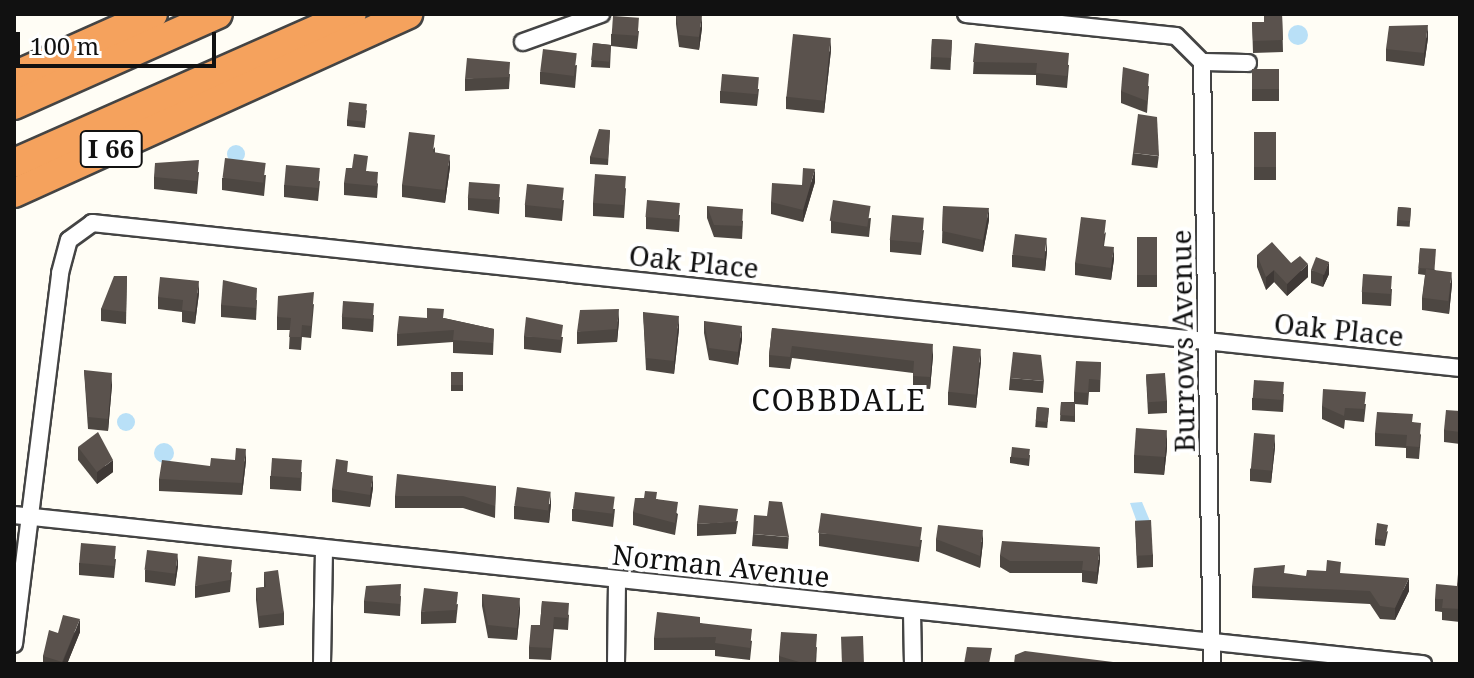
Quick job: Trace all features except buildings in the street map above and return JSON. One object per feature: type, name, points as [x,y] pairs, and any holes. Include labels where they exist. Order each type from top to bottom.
[{"type":"highway","points":[[14,76],[153,14]]},
{"type":"highway","points":[[14,105],[218,14]]},
{"type":"highway","points":[[14,163],[352,14]]},
{"type":"highway","points":[[401,17],[424,14]]},
{"type":"highway","name":"I 66","points":[[14,193],[401,17]]},
{"type":"street","points":[[523,42],[601,14]]},
{"type":"street","points":[[966,14],[1176,36],[1202,62],[1248,63]]},
{"type":"street","name":"Burrows Avenue","points":[[1202,62],[1212,664]]},
{"type":"street","name":"Oak Place","points":[[33,517],[48,379],[69,240],[101,222],[1460,368]]},
{"type":"street","name":"Norman Avenue","points":[[14,515],[1211,645],[1423,664]]},
{"type":"street","points":[[14,644],[33,517]]},
{"type":"street","points":[[322,664],[324,549]]},
{"type":"street","points":[[616,664],[617,580]]},
{"type":"street","points":[[912,612],[913,664]]},
{"type":"water","points":[[1298,25],[1305,28],[1308,35],[1305,42],[1298,45],[1291,42],[1288,35],[1291,28]]},
{"type":"water","points":[[232,145],[240,145],[245,154],[243,161],[232,163],[227,158],[227,150]]},
{"type":"water","points":[[122,413],[130,413],[135,422],[133,429],[122,431],[117,426],[117,418]]},
{"type":"water","points":[[164,443],[171,446],[174,453],[171,460],[164,463],[157,460],[154,453],[157,446]]},
{"type":"water","points":[[1142,502],[1150,521],[1138,525],[1130,503]]},
{"type":"district","name":"COBBDALE","points":[[839,400]]}]
